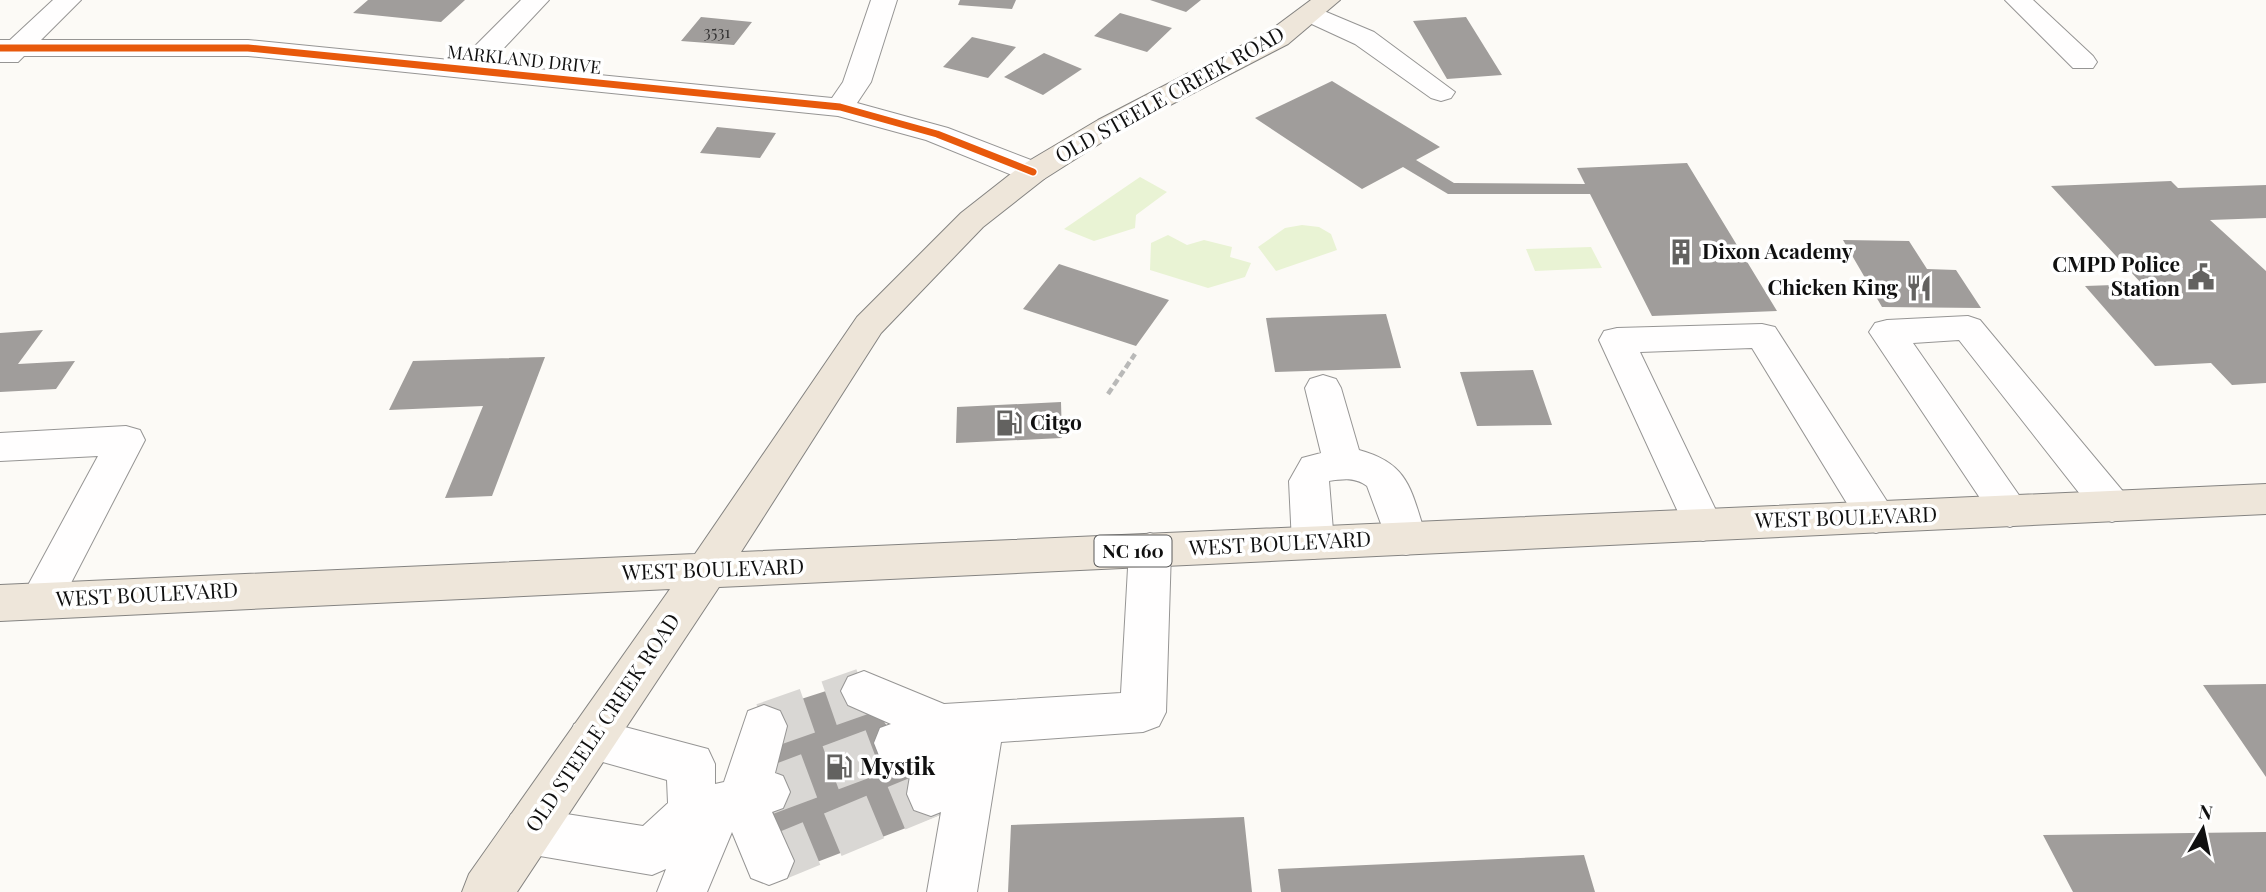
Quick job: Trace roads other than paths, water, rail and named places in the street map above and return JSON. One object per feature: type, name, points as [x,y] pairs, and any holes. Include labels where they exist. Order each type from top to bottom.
[{"type":"main road","name":"OLD STEELE CREEK ROAD","points":[[486,892],[707,570],[861,335],[972,220],[1033,172],[1108,125],[1278,38],[1320,7]]},
{"type":"main road","name":"WEST BOULEVARD","points":[[0,603],[2266,499]]},
{"type":"street","points":[[6,53],[68,0]]},
{"type":"street","points":[[467,70],[536,0]]},
{"type":"street","points":[[840,107],[857,82],[884,0]]},
{"type":"street","points":[[2018,0],[2083,62]]},
{"type":"street","points":[[1320,7],[1374,41],[1441,92]]},
{"type":"street","name":"MARKLAND DRIVE","points":[[6,53],[248,48],[840,107],[937,134],[1033,172]]},
{"type":"street","points":[[2010,511],[1887,332],[1968,328],[2112,506]]},
{"type":"street","points":[[1703,524],[1617,340],[1762,336],[1876,517]]},
{"type":"street","points":[[1323,388],[1343,463]]},
{"type":"street","points":[[0,447],[127,440],[41,600]]},
{"type":"street","points":[[1313,543],[1309,481],[1316,468],[1343,463],[1372,466],[1387,479],[1406,538]]},
{"type":"street","points":[[897,743],[962,723],[1143,712],[1150,550]]},
{"type":"street","points":[[864,691],[962,723]]},
{"type":"street","points":[[931,794],[962,723]]},
{"type":"street","points":[[952,892],[962,723]]},
{"type":"street","points":[[682,892],[730,802],[764,726]]},
{"type":"street","points":[[591,739],[691,764],[730,802],[769,861]]},
{"type":"street","points":[[528,831],[652,851],[730,802]]},
{"type":"tunnel","points":[[764,726],[864,691]]},
{"type":"tunnel","points":[[766,792],[897,743]]},
{"type":"tunnel","points":[[769,861],[931,794]]},
{"type":"place","name":"Dixon Academy","points":[[1681,252]]},
{"type":"place","name":"CMPD Police Station","points":[[2201,277]]},
{"type":"place","name":"Chicken King","points":[[1919,288]]},
{"type":"place","name":"Citgo","points":[[1009,423]]},
{"type":"place","name":"Mystik","points":[[839,767]]}]
